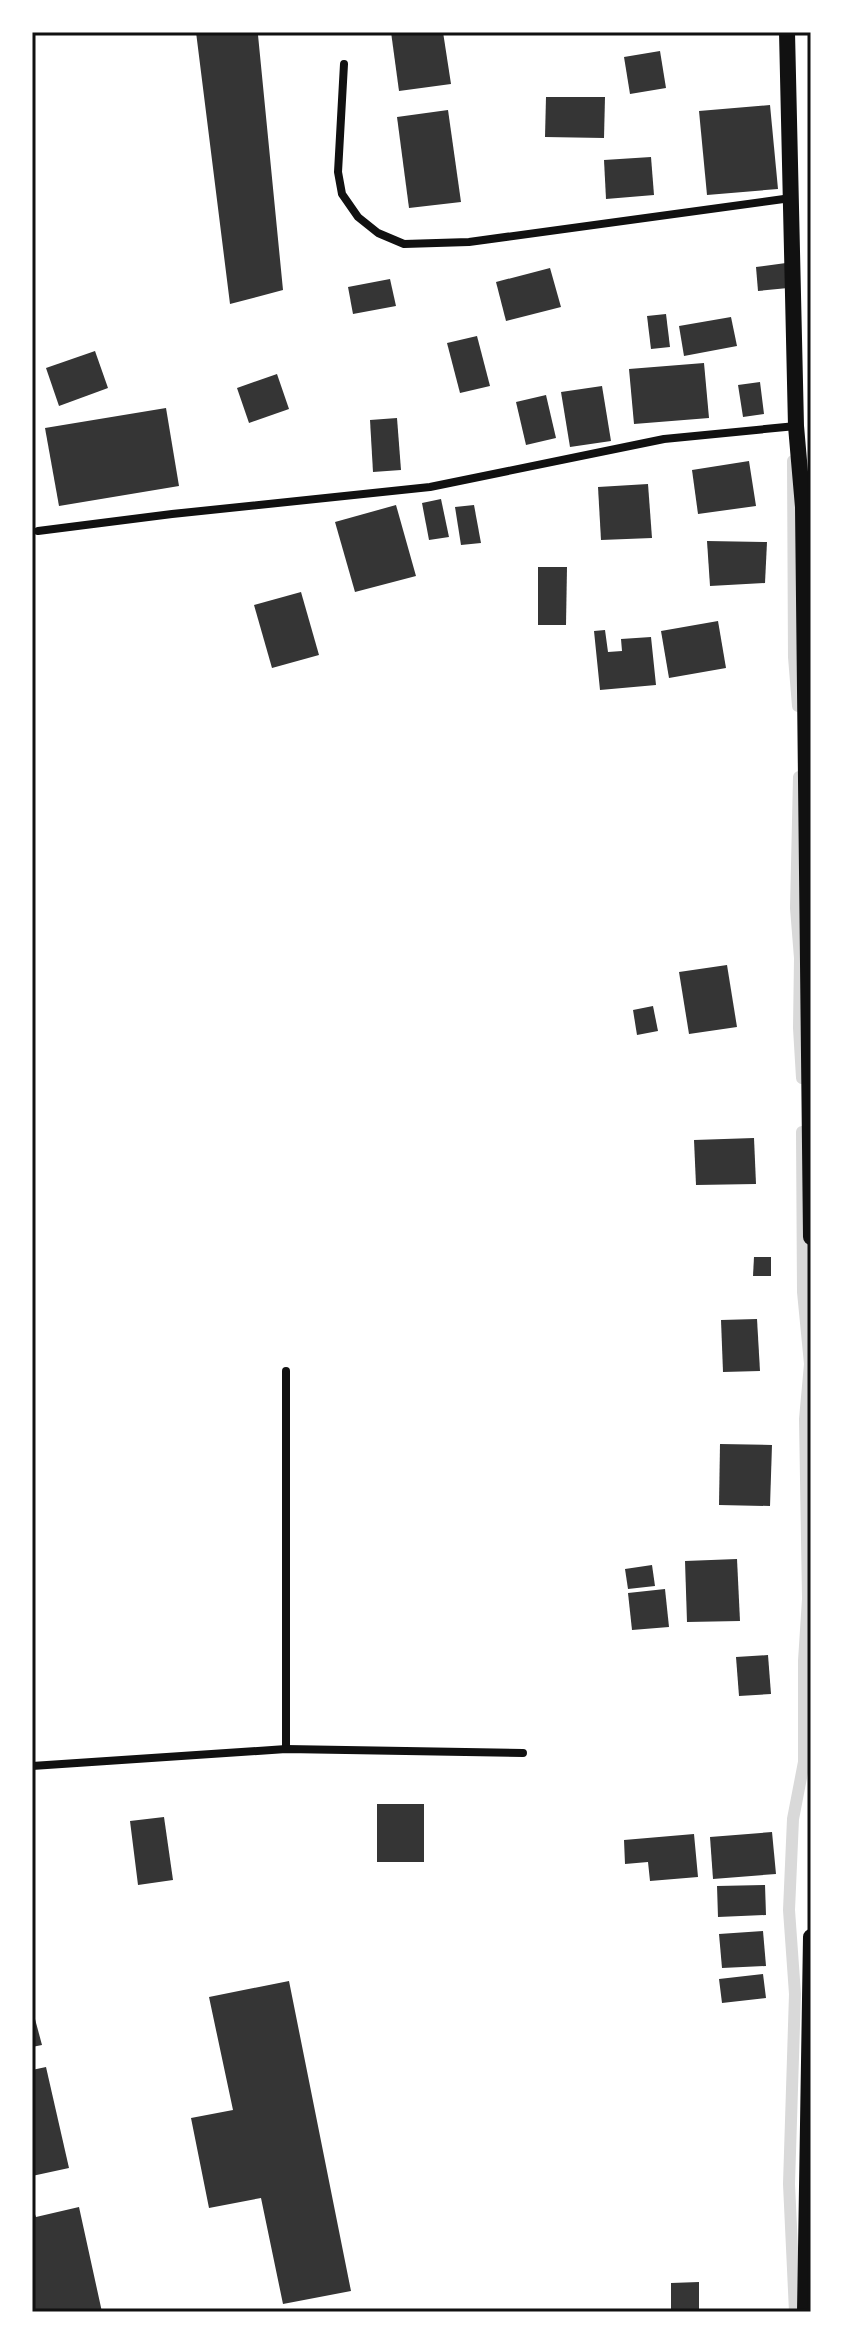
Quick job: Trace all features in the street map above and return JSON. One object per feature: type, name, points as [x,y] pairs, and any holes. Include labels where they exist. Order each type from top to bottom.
[{"type":"main road","points":[[787,32],[796,426],[807,505],[811,1237]]},
{"type":"main road","points":[[805,2312],[811,1937]]},
{"type":"street","points":[[344,64],[338,172],[342,194],[358,217],[378,233],[404,244],[469,242],[791,198]]},
{"type":"street","points":[[38,531],[430,487],[664,439],[796,426]]},
{"type":"street","points":[[286,1371],[286,1749]]},
{"type":"street","points":[[32,1766],[286,1749],[523,1753]]},
{"type":"building","points":[[196,32],[267,32],[258,35],[283,290],[230,304]]},
{"type":"building","points":[[391,32],[443,32],[451,84],[399,91]]},
{"type":"building","points":[[660,51],[666,88],[630,94],[624,57]]},
{"type":"building","points":[[546,97],[605,97],[604,138],[545,137]]},
{"type":"building","points":[[770,105],[778,189],[707,195],[699,111]]},
{"type":"building","points":[[448,110],[461,202],[409,208],[397,117]]},
{"type":"building","points":[[651,157],[654,195],[606,199],[604,160]]},
{"type":"building","points":[[786,263],[788,288],[758,291],[756,267]]},
{"type":"building","points":[[550,268],[561,307],[506,321],[496,282]]},
{"type":"building","points":[[390,279],[396,306],[353,314],[348,287]]},
{"type":"building","points":[[666,314],[670,347],[651,349],[647,316]]},
{"type":"building","points":[[731,317],[737,346],[684,356],[679,326]]},
{"type":"building","points":[[477,336],[490,386],[460,393],[447,343]]},
{"type":"building","points":[[95,351],[108,388],[59,406],[46,368]]},
{"type":"building","points":[[704,363],[709,418],[634,424],[629,369]]},
{"type":"building","points":[[277,374],[289,409],[249,423],[237,388]]},
{"type":"building","points":[[760,382],[764,414],[743,417],[738,385]]},
{"type":"building","points":[[602,386],[611,441],[570,447],[561,392]]},
{"type":"building","points":[[546,395],[556,438],[526,445],[516,402]]},
{"type":"building","points":[[166,408],[179,486],[59,506],[45,428]]},
{"type":"building","points":[[397,418],[401,470],[373,472],[370,420]]},
{"type":"building","points":[[749,461],[756,506],[698,514],[692,470]]},
{"type":"building","points":[[648,484],[652,538],[601,540],[598,487]]},
{"type":"building","points":[[441,499],[449,537],[429,540],[422,503]]},
{"type":"building","points":[[396,505],[416,576],[355,592],[335,522]]},
{"type":"building","points":[[474,505],[481,543],[461,545],[455,507]]},
{"type":"building","points":[[707,541],[767,542],[765,583],[710,586]]},
{"type":"building","points":[[538,567],[567,567],[566,625],[538,625]]},
{"type":"building","points":[[301,592],[319,655],[272,668],[254,605]]},
{"type":"building","points":[[718,621],[726,668],[669,678],[661,631]]},
{"type":"building","points":[[605,630],[608,652],[622,651],[621,639],[651,637],[656,685],[600,690],[594,631]]},
{"type":"building","points":[[727,965],[737,1027],[689,1034],[679,972]]},
{"type":"building","points":[[653,1006],[658,1031],[637,1035],[633,1010]]},
{"type":"building","points":[[754,1138],[756,1184],[696,1185],[694,1140]]},
{"type":"building","points":[[754,1257],[771,1257],[771,1276],[753,1276]]},
{"type":"building","points":[[757,1319],[760,1371],[723,1372],[721,1320]]},
{"type":"building","points":[[720,1444],[772,1445],[770,1506],[719,1505]]},
{"type":"building","points":[[737,1559],[740,1621],[687,1622],[685,1561]]},
{"type":"building","points":[[652,1565],[655,1586],[628,1589],[625,1569]]},
{"type":"building","points":[[665,1589],[669,1627],[632,1630],[628,1593]]},
{"type":"building","points":[[768,1655],[771,1694],[739,1696],[736,1657]]},
{"type":"building","points":[[377,1804],[424,1804],[424,1862],[377,1862]]},
{"type":"building","points":[[164,1817],[173,1880],[138,1885],[130,1821]]},
{"type":"building","points":[[772,1832],[776,1874],[713,1879],[710,1837]]},
{"type":"building","points":[[694,1834],[698,1877],[650,1881],[648,1862],[625,1864],[624,1840]]},
{"type":"building","points":[[765,1885],[766,1915],[718,1917],[717,1886]]},
{"type":"building","points":[[763,1931],[766,1966],[722,1968],[719,1934]]},
{"type":"building","points":[[763,1974],[766,1998],[722,2003],[719,1979]]},
{"type":"building","points":[[289,1981],[351,2291],[283,2304],[261,2198],[209,2208],[191,2118],[233,2110],[209,1997]]},
{"type":"building","points":[[35,2019],[42,2045],[32,2047],[32,2020]]},
{"type":"building","points":[[46,2067],[69,2168],[32,2176],[32,2070]]},
{"type":"building","points":[[32,2206],[36,2217],[79,2207],[102,2312],[32,2312]]},
{"type":"building","points":[[699,2282],[699,2312],[671,2312],[671,2283]]},
{"type":"waterway","points":[[793,461],[794,657],[798,706]]},
{"type":"waterway","points":[[799,777],[796,908],[802,1078]]},
{"type":"waterway","points":[[795,2312],[789,2184],[795,1994],[789,1910],[793,1819],[804,1762],[804,1661],[808,1599],[805,1419],[810,1364],[803,1292],[802,1132]]}]
